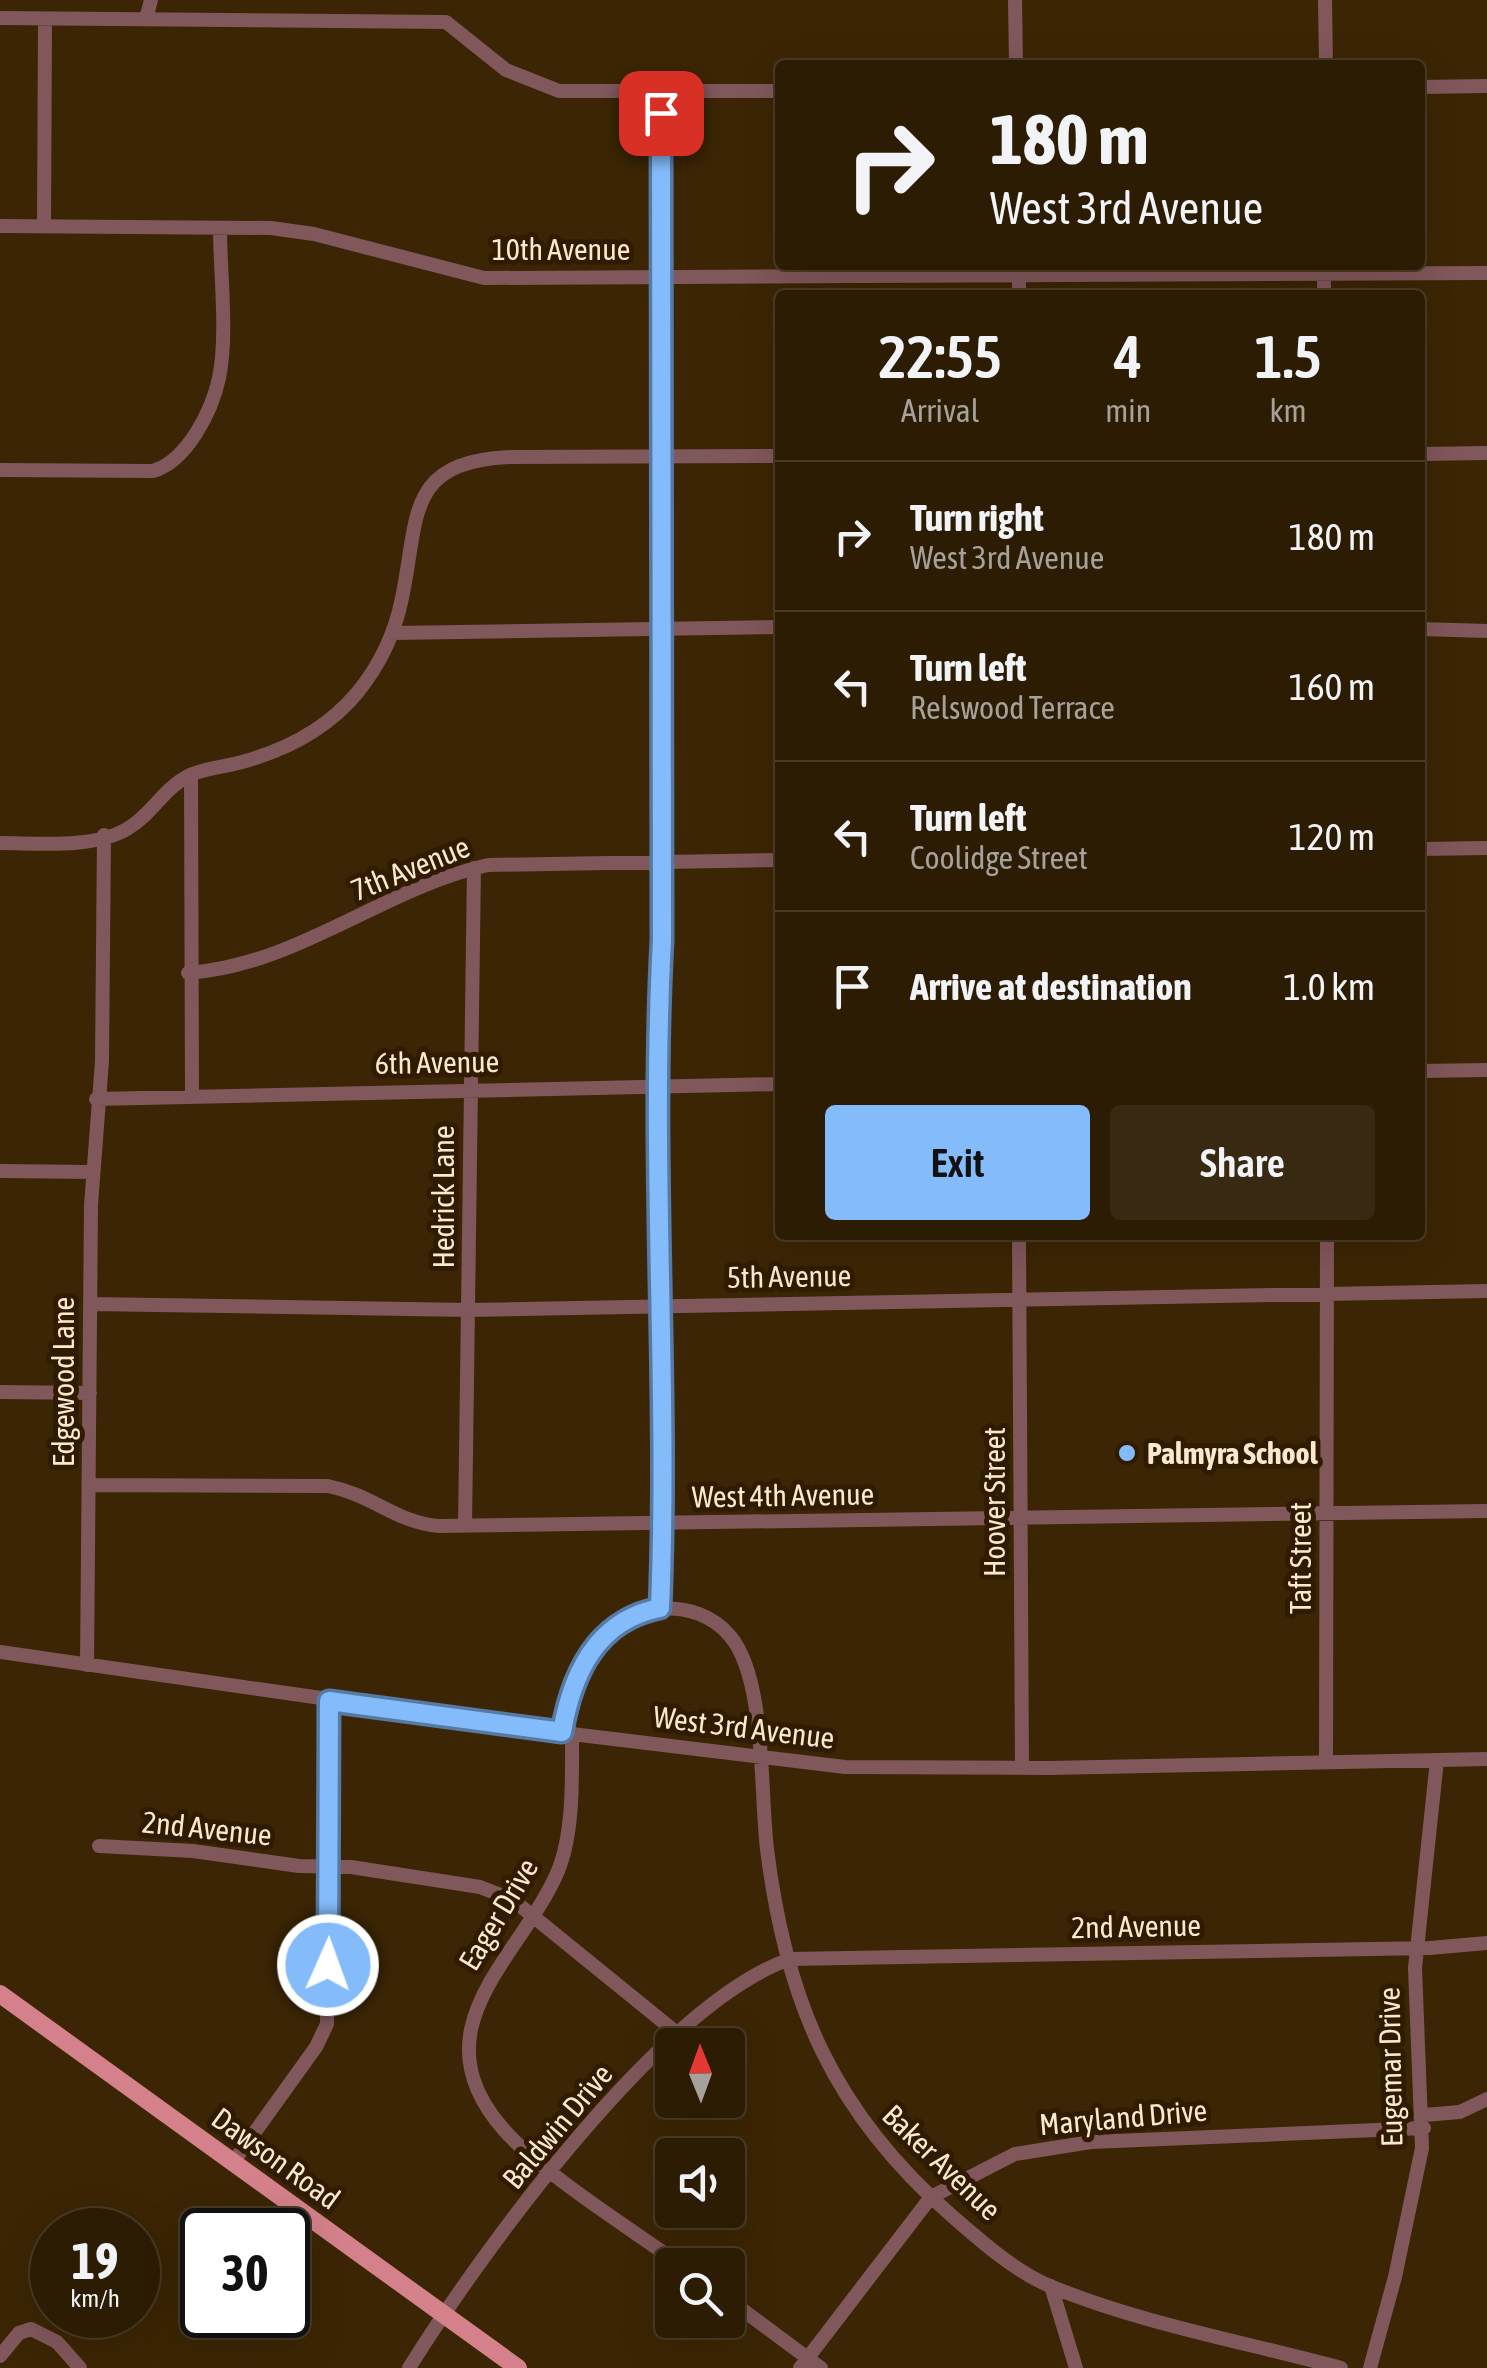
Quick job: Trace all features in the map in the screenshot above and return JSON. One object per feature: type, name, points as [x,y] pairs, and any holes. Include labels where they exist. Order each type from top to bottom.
[{"type":"main road","name":"Dawson Road","points":[[0,1994],[518,2368]]},
{"type":"street","points":[[146,18],[150,0]]},
{"type":"street","points":[[1016,0],[1016,60]]},
{"type":"street","points":[[1325,0],[1326,60]]},
{"type":"street","points":[[0,18],[446,22],[506,70],[559,91],[775,91]]},
{"type":"street","points":[[44,226],[45,20]]},
{"type":"street","points":[[1425,86],[1487,86]]},
{"type":"street","points":[[660,1608],[662,1306],[655,1087],[662,940],[662,89]]},
{"type":"street","name":"10th Avenue","points":[[0,226],[220,228],[314,234],[484,278],[974,270]]},
{"type":"street","points":[[0,470],[153,471],[172,462],[187,446],[219,378],[220,228]]},
{"type":"street","name":"10th Avenue","points":[[1365,270],[1487,273]]},
{"type":"street","points":[[1425,454],[1487,453]]},
{"type":"street","points":[[0,843],[69,843],[127,830],[163,791],[191,774],[241,762],[311,734],[359,691],[392,633],[403,596],[415,512],[425,490],[449,471],[484,458],[775,456]]},
{"type":"street","points":[[392,633],[775,627]]},
{"type":"street","points":[[1425,629],[1487,631]]},
{"type":"street","points":[[191,774],[188,972],[192,1096]]},
{"type":"street","name":"Edgewood Lane","points":[[86,1664],[93,1172],[102,1061],[104,835]]},
{"type":"street","points":[[1425,849],[1487,848]]},
{"type":"street","name":"7th Avenue","points":[[188,972],[236,968],[281,953],[474,868],[775,860]]},
{"type":"street","name":"Hedrick Lane","points":[[465,1526],[474,868]]},
{"type":"street","points":[[1425,1071],[1487,1070]]},
{"type":"street","name":"6th Avenue","points":[[96,1099],[775,1084]]},
{"type":"street","points":[[0,1171],[93,1172]]},
{"type":"street","name":"Hoover Street","points":[[1019,1240],[1024,1517],[1022,1768]]},
{"type":"street","name":"Taft Street","points":[[1326,1762],[1327,1240]]},
{"type":"street","name":"5th Avenue","points":[[92,1304],[469,1310],[1487,1291]]},
{"type":"street","points":[[0,1392],[90,1393]]},
{"type":"street","name":"West 4th Avenue","points":[[90,1484],[328,1486],[358,1492],[418,1525],[465,1526],[1487,1511]]},
{"type":"street","name":"Eager Drive","points":[[658,2248],[505,2132],[482,2097],[472,2063],[472,2026],[479,1998],[560,1866],[565,1844],[567,1733],[575,1681],[600,1638],[631,1617],[660,1608]]},
{"type":"street","name":"Baker Avenue","points":[[660,1608],[702,1615],[732,1638],[752,1687],[771,1883],[786,1960],[822,2052],[847,2100],[880,2145],[931,2197],[1013,2264],[1051,2286],[1341,2368]]},
{"type":"street","name":"West 3rd Avenue","points":[[0,1652],[329,1701],[845,1767],[1487,1760]]},
{"type":"street","points":[[234,2161],[316,2047],[327,2024],[331,1866],[329,1701]]},
{"type":"street","name":"Eugemar Drive","points":[[1370,2368],[1396,2277],[1424,2122],[1416,1948],[1437,1760]]},
{"type":"street","name":"2nd Avenue","points":[[99,1846],[331,1866],[467,1884],[514,1900],[671,2028]]},
{"type":"street","name":"2nd Avenue","points":[[786,1960],[1416,1948],[1487,1943]]},
{"type":"street","name":"Baldwin Drive","points":[[686,2028],[739,1986],[786,1960]]},
{"type":"street","name":"Baldwin Drive","points":[[410,2368],[443,2314],[554,2171],[636,2072],[655,2055]]},
{"type":"street","name":"Maryland Drive","points":[[804,2363],[931,2197],[1015,2154],[1090,2142],[1424,2122],[1487,2100]]},
{"type":"street","points":[[1460,2112],[1487,2110]]},
{"type":"street","points":[[1051,2286],[1076,2368]]},
{"type":"street","points":[[745,2314],[804,2363],[821,2368]]},
{"type":"street","points":[[0,2356],[19,2333],[32,2329],[57,2342],[80,2368]]},
{"type":"place","name":"Palmyra School","points":[[1127,1453]]},
{"type":"route","points":[[328,1965],[329,1701],[562,1732],[575,1681],[600,1638],[631,1617],[660,1608],[663,1326],[655,1067],[662,940],[661,113]]}]
